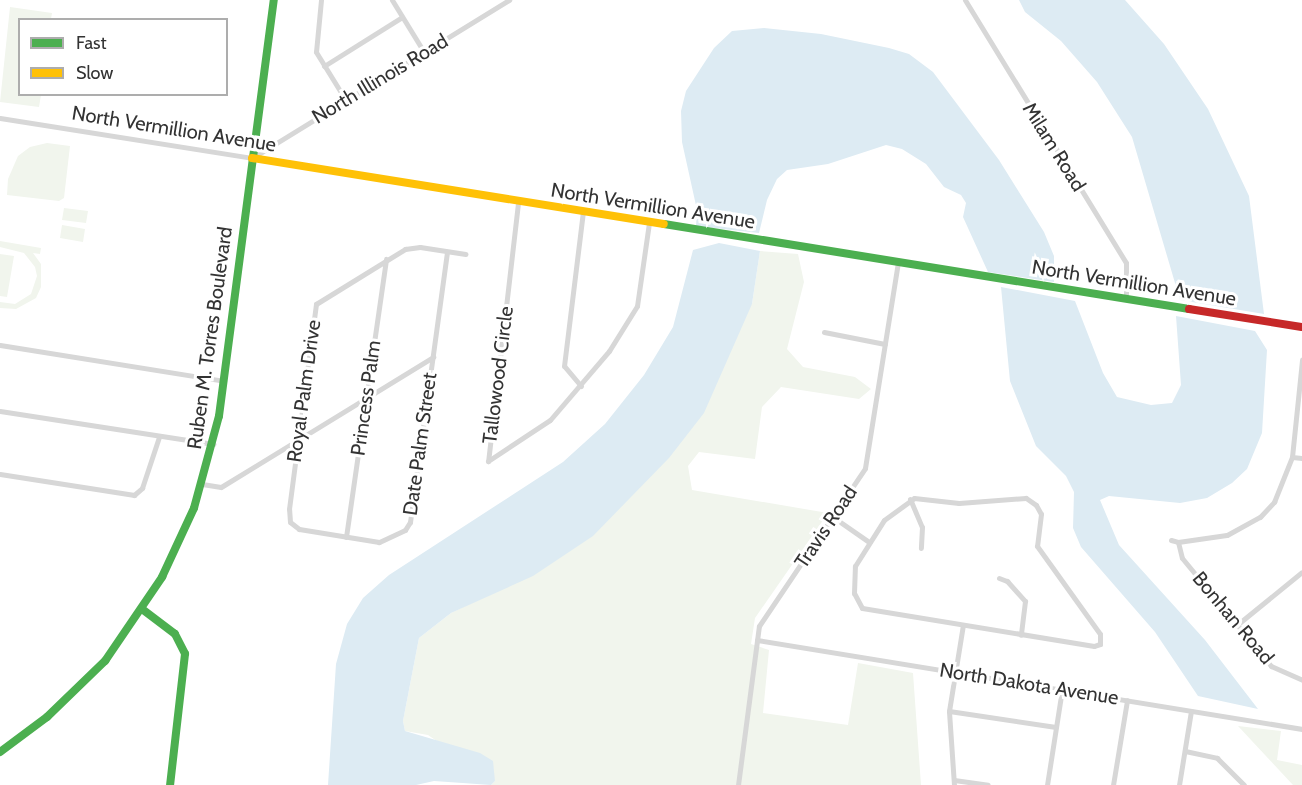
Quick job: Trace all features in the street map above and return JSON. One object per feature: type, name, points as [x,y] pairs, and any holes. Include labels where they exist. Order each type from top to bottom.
[{"type":"street","name":"Ruben M. Torres Boulevard","points":[[0,752],[47,717],[105,661],[142,609],[174,554],[202,484],[213,444],[224,381],[274,0]]},
{"type":"street","points":[[321,0],[315,48],[345,99]]},
{"type":"street","points":[[392,0],[424,52]]},
{"type":"street","name":"North Illinois Road","points":[[252,158],[509,0]]},
{"type":"street","name":"Milam Road","points":[[965,0],[1126,263],[1126,298]]},
{"type":"street","points":[[324,66],[402,17]]},
{"type":"street","name":"North Vermillion Avenue","points":[[0,118],[518,203],[583,211],[1302,327]]},
{"type":"street","name":"Tallowood Circle","points":[[518,203],[488,461],[550,420],[581,386],[637,306],[649,223]]},
{"type":"street","points":[[581,386],[564,366],[583,211]]},
{"type":"street","name":"Royal Palm Drive","points":[[405,530],[380,542],[299,530],[290,522],[297,441],[316,304],[405,249],[465,255]]},
{"type":"street","name":"Date Palm Street","points":[[405,530],[410,522],[447,252]]},
{"type":"street","name":"Princess Palm","points":[[346,537],[386,259]]},
{"type":"street","name":"Travis Road","points":[[738,785],[759,626],[865,468],[898,261]]},
{"type":"street","points":[[824,332],[885,344]]},
{"type":"street","points":[[0,345],[224,381]]},
{"type":"street","points":[[202,484],[221,488],[433,357]]},
{"type":"street","name":"Bonhan Road","points":[[1302,360],[1292,457],[1274,502],[1260,516],[1227,535],[1178,543],[1182,558],[1271,666],[1302,680]]},
{"type":"street","points":[[0,411],[213,444]]},
{"type":"street","points":[[0,474],[134,495],[142,488],[159,437]]},
{"type":"street","points":[[1292,457],[1302,458]]},
{"type":"street","points":[[1026,498],[1036,505],[1041,514],[1037,546],[1100,634],[1100,644],[1094,646],[862,608],[854,593],[852,579],[868,542],[884,520],[910,499],[959,503],[1026,498]]},
{"type":"street","points":[[910,499],[922,527],[921,548]]},
{"type":"street","points":[[833,517],[868,542]]},
{"type":"street","points":[[1171,540],[1178,543]]},
{"type":"street","points":[[1238,624],[1302,572]]},
{"type":"street","points":[[999,578],[1007,581],[1025,601],[1022,635]]},
{"type":"street","points":[[142,609],[175,634],[185,654],[170,785]]},
{"type":"street","points":[[963,625],[949,711],[954,782],[988,785]]},
{"type":"street","name":"North Dakota Avenue","points":[[757,639],[1302,729]]},
{"type":"street","points":[[1047,785],[1062,689]]},
{"type":"street","points":[[1113,785],[1127,700]]},
{"type":"street","points":[[949,711],[1056,727]]},
{"type":"street","points":[[1179,785],[1191,711]]},
{"type":"street","points":[[1185,751],[1217,758],[1244,785]]},
{"type":"shaded area","points":[[1019,0],[1125,0],[1164,44],[1208,109],[1249,196],[1264,314],[1180,300],[1132,137],[1097,82],[1061,41],[1025,12]]},
{"type":"shaded area","points":[[10,7],[52,13],[51,18],[18,18],[18,96],[41,96],[39,107],[0,102]]},
{"type":"shaded area","points":[[764,28],[821,34],[889,48],[909,54],[933,72],[999,160],[1044,232],[1054,256],[1054,282],[988,272],[963,217],[966,203],[961,195],[944,187],[926,164],[902,149],[886,145],[828,164],[787,170],[777,179],[767,200],[759,233],[696,226],[697,210],[682,142],[681,111],[686,91],[714,48],[732,31]]},
{"type":"shaded area","points":[[47,143],[70,146],[64,198],[59,201],[7,195],[8,179],[18,156],[30,147]]},
{"type":"shaded area","points":[[64,208],[88,211],[86,223],[62,220]]},
{"type":"shaded area","points":[[62,225],[85,229],[83,242],[60,238]]},
{"type":"shaded area","points":[[0,241],[41,248],[40,254],[33,253],[41,264],[41,287],[36,298],[16,309],[0,308],[0,302],[15,304],[31,294],[37,276],[35,267],[24,253],[0,247]]},
{"type":"shaded area","points":[[719,243],[760,251],[752,304],[704,413],[669,458],[593,536],[533,576],[451,613],[419,638],[403,721],[405,731],[480,753],[493,761],[495,781],[491,785],[434,781],[416,785],[328,785],[336,664],[347,624],[363,598],[389,575],[563,462],[605,424],[644,375],[673,327],[693,250]]},
{"type":"shaded area","points":[[760,251],[798,254],[804,282],[787,349],[803,367],[855,377],[871,389],[859,399],[781,387],[762,407],[755,459],[699,452],[688,466],[692,490],[828,513],[755,618],[751,644],[769,650],[763,713],[848,725],[858,663],[913,673],[921,785],[491,785],[495,781],[428,735],[405,731],[403,721],[419,638],[451,613],[488,595],[752,304]]},
{"type":"shaded area","points":[[0,254],[14,256],[7,297],[0,296]]},
{"type":"shaded area","points":[[1001,287],[1075,301],[1103,373],[1117,397],[1151,405],[1172,403],[1181,385],[1176,316],[1255,331],[1267,350],[1262,433],[1247,469],[1232,483],[1207,498],[1180,503],[1109,496],[1100,500],[1119,545],[1205,640],[1258,709],[1198,696],[1155,632],[1081,547],[1073,528],[1074,492],[1066,476],[1036,446],[1010,381]]},
{"type":"shaded area","points":[[1238,726],[1281,731],[1277,760],[1302,765],[1302,785],[1293,785]]},
{"type":"traffic: fast","points":[[0,752],[47,717],[105,661],[162,577],[194,508],[219,416],[274,0]]},
{"type":"traffic: fast","points":[[664,224],[1189,309]]},
{"type":"traffic: fast","points":[[142,609],[175,634],[185,654],[170,785]]},
{"type":"traffic: slow","points":[[252,158],[664,224]]},
{"type":"traffic: jam","points":[[1189,309],[1302,327]]}]
